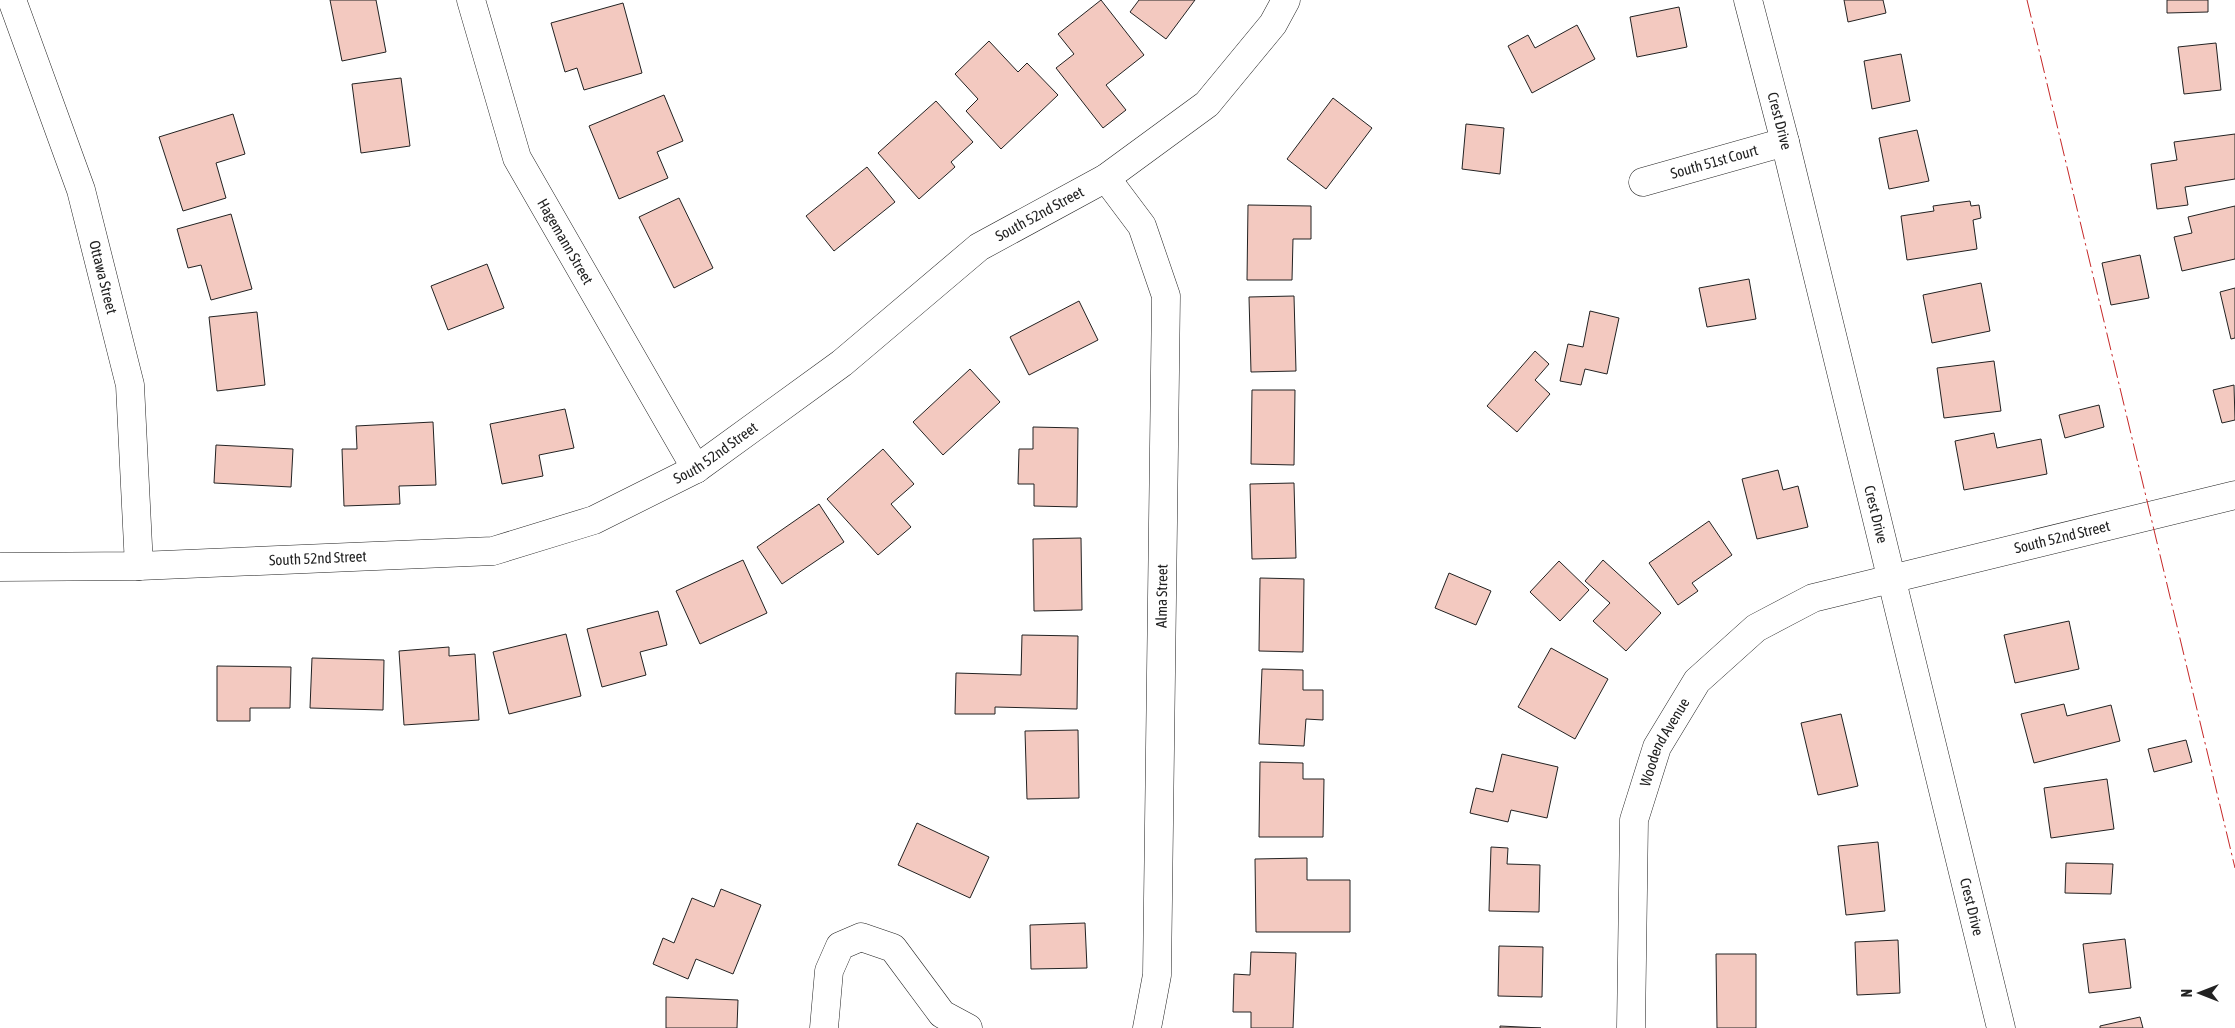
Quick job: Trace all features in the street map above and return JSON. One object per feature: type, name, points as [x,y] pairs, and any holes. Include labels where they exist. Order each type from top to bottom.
[{"type":"street","name":"Ottawa Street","points":[[12,0],[81,190],[130,386],[139,566]]},
{"type":"street","name":"Hagemann Street","points":[[471,0],[517,158],[696,469]]},
{"type":"street","name":"South 52nd Street","points":[[0,567],[139,566],[493,551],[594,520],[696,469],[842,363],[979,248],[1106,178],[1207,104],[1273,24],[1286,0]]},
{"type":"street","name":"Crest Drive","points":[[1748,0],[1785,142],[2001,1028]]},
{"type":"street","name":"South 51st Court","points":[[1643,182],[1785,142]]},
{"type":"street","name":"Alma Street","points":[[1106,178],[1142,226],[1166,296],[1157,975],[1147,1028]]},
{"type":"street","name":"South 52nd Street","points":[[1890,579],[2235,495]]},
{"type":"street","name":"Woodend Avenue","points":[[1631,1028],[1634,820],[1657,747],[1697,681],[1756,628],[1813,598],[1890,579]]},
{"type":"street","points":[[824,1028],[829,971],[840,946],[861,937],[893,948],[942,1014],[968,1028]]},
{"type":"building","points":[[330,0],[376,0],[386,52],[342,61]]},
{"type":"building","points":[[1101,0],[1144,55],[1106,85],[1126,110],[1103,128],[1056,68],[1074,54],[1058,34]]},
{"type":"building","points":[[1139,0],[1195,0],[1166,39],[1130,12]]},
{"type":"building","points":[[1844,0],[1883,0],[1886,13],[1848,22]]},
{"type":"building","points":[[2167,0],[2208,0],[2208,12],[2167,13]]},
{"type":"building","points":[[623,3],[642,73],[584,90],[577,68],[565,72],[551,23]]},
{"type":"building","points":[[1679,7],[1687,47],[1637,57],[1630,17]]},
{"type":"building","points":[[1577,25],[1595,59],[1532,93],[1508,46],[1528,35],[1535,48]]},
{"type":"building","points":[[989,41],[1018,72],[1027,63],[1058,95],[1001,149],[966,111],[978,99],[955,74]]},
{"type":"building","points":[[2216,43],[2221,90],[2184,94],[2178,47]]},
{"type":"building","points":[[1901,54],[1910,101],[1872,109],[1864,61]]},
{"type":"building","points":[[401,78],[410,146],[361,153],[352,84]]},
{"type":"building","points":[[664,95],[683,141],[657,152],[668,178],[619,199],[589,126]]},
{"type":"building","points":[[1333,98],[1372,128],[1326,189],[1287,159]]},
{"type":"building","points":[[936,101],[973,142],[951,162],[955,167],[919,199],[878,153]]},
{"type":"building","points":[[233,114],[245,154],[216,163],[226,198],[183,211],[159,137]]},
{"type":"building","points":[[1466,124],[1504,128],[1500,174],[1462,169]]},
{"type":"building","points":[[1917,130],[1929,181],[1889,189],[1879,138]]},
{"type":"building","points":[[2235,134],[2235,179],[2185,187],[2188,205],[2157,209],[2151,164],[2177,160],[2174,142]]},
{"type":"building","points":[[867,167],[895,202],[834,251],[806,216]]},
{"type":"building","points":[[679,198],[713,268],[674,288],[639,217]]},
{"type":"building","points":[[1970,201],[1971,206],[1979,205],[1981,218],[1973,220],[1977,249],[1907,260],[1901,216],[1934,211],[1933,206]]},
{"type":"building","points":[[1248,205],[1311,206],[1311,239],[1293,239],[1292,280],[1247,280]]},
{"type":"building","points":[[2235,206],[2235,259],[2182,271],[2174,237],[2192,233],[2188,217]]},
{"type":"building","points":[[231,214],[252,289],[211,300],[201,265],[188,268],[177,229]]},
{"type":"building","points":[[2140,255],[2149,298],[2111,305],[2102,263]]},
{"type":"building","points":[[487,264],[504,308],[448,330],[431,286]]},
{"type":"building","points":[[1749,279],[1756,319],[1707,327],[1699,288]]},
{"type":"building","points":[[1981,283],[1990,331],[1932,343],[1923,295]]},
{"type":"building","points":[[2235,288],[2235,338],[2231,339],[2220,292]]},
{"type":"building","points":[[1294,296],[1296,371],[1251,372],[1249,297]]},
{"type":"building","points":[[1079,301],[1098,340],[1029,375],[1010,337]]},
{"type":"building","points":[[1590,311],[1619,318],[1607,374],[1585,369],[1581,385],[1560,381],[1568,344],[1583,347]]},
{"type":"building","points":[[257,312],[265,385],[217,391],[209,317]]},
{"type":"building","points":[[1535,351],[1549,364],[1535,380],[1550,394],[1517,432],[1487,406]]},
{"type":"building","points":[[1994,361],[2001,411],[1944,418],[1937,368]]},
{"type":"building","points":[[970,369],[1000,402],[943,455],[913,422]]},
{"type":"building","points":[[2234,385],[2235,420],[2222,423],[2213,390]]},
{"type":"building","points":[[1252,390],[1295,390],[1294,465],[1251,464]]},
{"type":"building","points":[[2099,405],[2104,427],[2065,438],[2059,415]]},
{"type":"building","points":[[565,409],[574,448],[539,455],[543,476],[502,484],[490,424]]},
{"type":"building","points":[[433,422],[436,485],[399,486],[400,504],[344,506],[342,449],[357,449],[356,426]]},
{"type":"building","points":[[1033,427],[1078,428],[1077,507],[1034,506],[1034,484],[1018,484],[1019,449],[1033,449]]},
{"type":"building","points":[[1994,433],[1997,448],[2041,439],[2047,474],[1964,490],[1955,441]]},
{"type":"building","points":[[216,445],[293,449],[291,487],[214,483]]},
{"type":"building","points":[[883,449],[914,484],[891,504],[911,527],[878,555],[827,499]]},
{"type":"building","points":[[1778,470],[1783,490],[1798,486],[1808,527],[1757,539],[1742,479]]},
{"type":"building","points":[[1294,483],[1296,558],[1252,559],[1250,484]]},
{"type":"building","points":[[819,504],[844,542],[782,584],[757,547]]},
{"type":"building","points":[[1709,521],[1732,555],[1692,583],[1698,591],[1678,605],[1649,563]]},
{"type":"building","points":[[1081,538],[1082,610],[1034,611],[1033,539]]},
{"type":"building","points":[[743,560],[767,613],[700,644],[676,591]]},
{"type":"building","points":[[1603,560],[1661,613],[1626,651],[1593,621],[1610,603],[1585,581]]},
{"type":"building","points":[[1559,561],[1589,590],[1560,621],[1530,592]]},
{"type":"building","points":[[1449,573],[1491,591],[1476,625],[1435,608]]},
{"type":"building","points":[[1260,578],[1304,579],[1303,652],[1259,651]]},
{"type":"building","points":[[658,611],[667,645],[640,652],[646,675],[602,687],[587,629]]},
{"type":"building","points":[[2069,621],[2079,669],[2015,683],[2004,635]]},
{"type":"building","points":[[566,634],[581,696],[509,714],[493,652]]},
{"type":"building","points":[[1022,635],[1078,636],[1077,709],[995,707],[995,714],[955,714],[956,673],[1021,675]]},
{"type":"building","points":[[449,647],[449,656],[475,654],[479,720],[404,725],[399,651]]},
{"type":"building","points":[[1551,648],[1608,679],[1575,739],[1518,707]]},
{"type":"building","points":[[312,658],[384,660],[383,710],[310,708]]},
{"type":"building","points":[[217,666],[291,667],[290,708],[250,708],[250,721],[217,721]]},
{"type":"building","points":[[1262,669],[1303,670],[1303,690],[1323,690],[1323,720],[1306,719],[1304,746],[1259,744]]},
{"type":"building","points":[[2064,704],[2067,716],[2111,705],[2120,741],[2034,763],[2021,714]]},
{"type":"building","points":[[1841,714],[1858,786],[1818,795],[1801,723]]},
{"type":"building","points":[[1078,730],[1079,798],[1027,799],[1025,731]]},
{"type":"building","points":[[2186,740],[2192,762],[2154,772],[2148,749]]},
{"type":"building","points":[[1502,754],[1558,767],[1547,818],[1511,810],[1508,822],[1470,813],[1476,788],[1493,792]]},
{"type":"building","points":[[1260,762],[1303,763],[1303,779],[1324,779],[1323,837],[1259,837]]},
{"type":"building","points":[[2107,779],[2114,829],[2051,838],[2044,788]]},
{"type":"building","points":[[917,823],[989,857],[970,898],[898,865]]},
{"type":"building","points":[[1878,842],[1885,911],[1846,915],[1838,846]]},
{"type":"building","points":[[1491,847],[1508,848],[1507,864],[1540,865],[1539,912],[1489,911]]},
{"type":"building","points":[[1307,858],[1307,880],[1350,880],[1350,932],[1256,932],[1255,859]]},
{"type":"building","points":[[2066,863],[2113,864],[2111,894],[2065,893]]},
{"type":"building","points":[[721,889],[761,905],[733,974],[696,959],[688,979],[653,964],[663,938],[674,943],[692,898],[714,907]]},
{"type":"building","points":[[1085,923],[1087,968],[1031,969],[1030,925]]},
{"type":"building","points":[[2125,939],[2131,988],[2089,993],[2083,944]]},
{"type":"building","points":[[1898,940],[1900,993],[1857,995],[1855,942]]},
{"type":"building","points":[[1499,946],[1543,947],[1542,997],[1498,996]]},
{"type":"building","points":[[1251,952],[1296,953],[1293,1028],[1251,1028],[1251,1012],[1233,1012],[1234,974],[1250,975]]},
{"type":"building","points":[[1716,954],[1756,954],[1756,1028],[1717,1028]]},
{"type":"building","points":[[666,997],[738,1000],[737,1028],[666,1028]]},
{"type":"building","points":[[2140,1017],[2143,1028],[2100,1028],[2100,1026]]},
{"type":"building","points":[[1500,1026],[1541,1028],[1500,1028]]},
{"type":"power","points":[[2027,0],[2235,868]]}]
